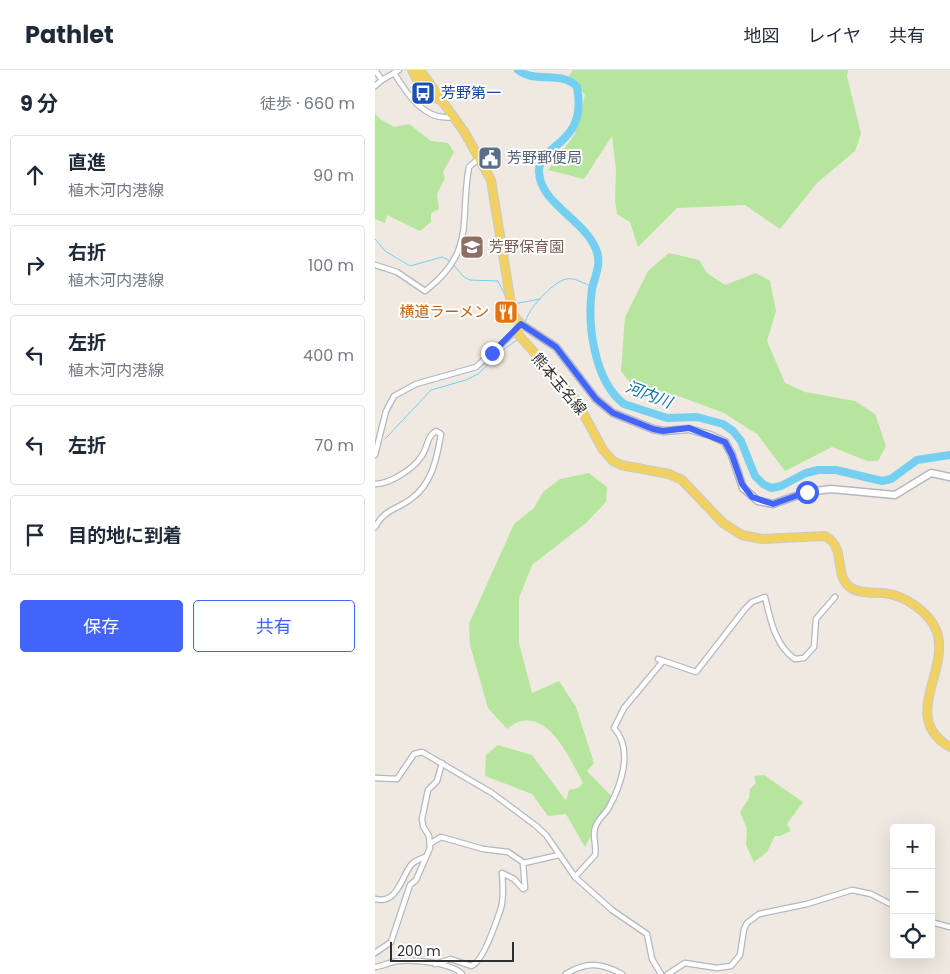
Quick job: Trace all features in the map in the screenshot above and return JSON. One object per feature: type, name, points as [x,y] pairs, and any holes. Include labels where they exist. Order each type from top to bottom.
[{"type":"main road","name":"熊本玉名線","points":[[412,70],[416,80],[425,90],[435,99],[442,101]]},
{"type":"main road","name":"熊本玉名線","points":[[420,70],[479,157],[494,193],[512,310],[519,327],[521,339],[576,400],[603,450],[613,461],[621,465],[669,474],[681,480],[723,522],[742,535],[762,539],[825,536],[832,540],[837,547],[841,572],[848,586],[865,592],[899,596],[927,616],[937,632],[939,649],[927,708],[931,728],[940,740],[950,747]]},
{"type":"main road","points":[[519,327],[561,351],[596,399],[613,413],[653,429],[663,431],[689,428],[725,442],[732,455],[743,488],[758,501],[773,504],[807,492],[831,489],[895,494],[927,475],[937,473],[950,477]]},
{"type":"street","points":[[375,70],[382,80]]},
{"type":"street","points":[[375,86],[396,72],[417,106],[433,115],[453,116]]},
{"type":"street","points":[[375,265],[397,272],[425,291],[453,262],[459,252],[463,237],[469,167],[479,157]]},
{"type":"street","points":[[375,455],[386,411],[394,396],[415,384],[475,367],[519,327]]},
{"type":"street","points":[[375,484],[387,481],[409,469],[422,456],[429,437],[437,431],[441,434],[436,463],[418,493],[411,500],[384,513],[375,527]]},
{"type":"street","points":[[658,658],[696,672],[745,609],[752,602],[765,596],[770,618],[780,643],[791,657],[795,659],[804,658],[814,647],[816,619],[835,597]]},
{"type":"street","points":[[575,877],[595,855],[595,825],[609,807],[619,788],[625,754],[621,738],[614,728],[624,708],[663,661]]},
{"type":"street","points":[[375,778],[397,779],[414,754],[419,751],[492,793],[546,835],[575,877],[611,910],[647,934],[652,959],[661,974]]},
{"type":"street","points":[[431,843],[423,826],[422,819],[428,790],[437,781],[442,763]]},
{"type":"street","points":[[375,953],[391,942],[410,885],[416,880],[431,843],[441,837],[483,850],[508,852],[523,863],[559,855]]},
{"type":"street","points":[[375,899],[385,900],[395,893],[402,885],[410,866],[425,856]]},
{"type":"street","points":[[435,964],[451,959],[471,966],[477,963],[490,938],[501,908],[503,873],[514,879],[523,889],[525,888],[523,863]]},
{"type":"street","points":[[668,974],[685,963],[717,968],[731,966],[739,955],[747,923],[759,914],[807,904],[852,890],[871,894],[890,904]]},
{"type":"street","points":[[935,923],[950,928]]},
{"type":"street","points":[[375,967],[404,960],[452,966],[462,974]]},
{"type":"street","points":[[566,974],[581,966],[595,964],[608,966],[622,974]]},
{"type":"green space","points":[[573,70],[848,70],[847,76],[861,134],[855,151],[817,183],[780,229],[745,205],[677,208],[638,247],[630,222],[617,214],[615,200],[616,170],[612,136],[584,179],[548,170],[575,134],[585,95],[569,76]]},
{"type":"green space","points":[[375,113],[380,119],[394,127],[409,124],[431,141],[448,143],[454,152],[443,172],[445,178],[437,194],[439,209],[431,213],[431,222],[420,231],[387,215],[385,223],[375,219]]},
{"type":"green space","points":[[669,253],[699,260],[707,273],[725,285],[756,273],[770,281],[776,311],[767,341],[785,383],[805,392],[855,401],[875,414],[886,446],[878,461],[867,461],[832,447],[785,471],[757,434],[724,413],[681,397],[637,391],[621,371],[625,317],[648,271]]},
{"type":"green space","points":[[589,473],[607,487],[606,502],[586,523],[532,565],[519,598],[519,643],[532,693],[559,681],[576,707],[594,763],[587,771],[611,796],[585,847],[566,814],[548,816],[532,794],[485,776],[486,755],[498,745],[532,755],[566,801],[569,790],[578,788],[583,783],[566,752],[551,732],[542,725],[532,721],[521,721],[507,729],[488,708],[470,645],[469,624],[514,524],[534,508],[543,492],[560,479]]},
{"type":"green space","points":[[764,775],[803,802],[787,824],[791,831],[775,836],[767,852],[754,862],[746,845],[747,829],[740,812],[749,798],[750,789],[756,783],[754,776]]},
{"type":"waterway","name":"河内川","points":[[518,70],[532,76],[564,79],[577,87],[579,106],[576,121],[562,141],[546,154],[541,162],[539,171],[541,183],[547,193],[584,230],[597,252],[598,266],[592,289],[591,303],[592,335],[599,367],[614,394],[624,404],[667,418],[697,417],[723,424],[733,431],[741,441],[755,476],[763,484],[771,488],[781,486],[806,473],[818,470],[836,470],[882,481],[891,479],[917,460],[950,455]]},
{"type":"waterway","points":[[375,239],[385,251],[410,266],[442,257],[450,261],[464,277],[470,280],[498,281],[506,297]]},
{"type":"waterway","points":[[525,324],[535,304],[554,285],[561,281],[573,279],[593,287]]},
{"type":"waterway","points":[[514,304],[540,299]]},
{"type":"waterway","points":[[385,439],[431,390],[466,380],[478,374],[503,350],[518,339]]},
{"type":"place","name":"芳野第一","points":[[423,93]]},
{"type":"place","name":"芳野郵便局","points":[[490,158]]},
{"type":"place","name":"芳野保育園","points":[[472,247]]},
{"type":"place","name":"横道ラーメン","points":[[506,312]]},
{"type":"route","points":[[492,353],[521,324],[556,347],[577,371],[596,399],[613,413],[653,429],[663,431],[689,428],[719,438],[725,442],[730,449],[743,488],[758,501],[773,504],[807,492]]}]
